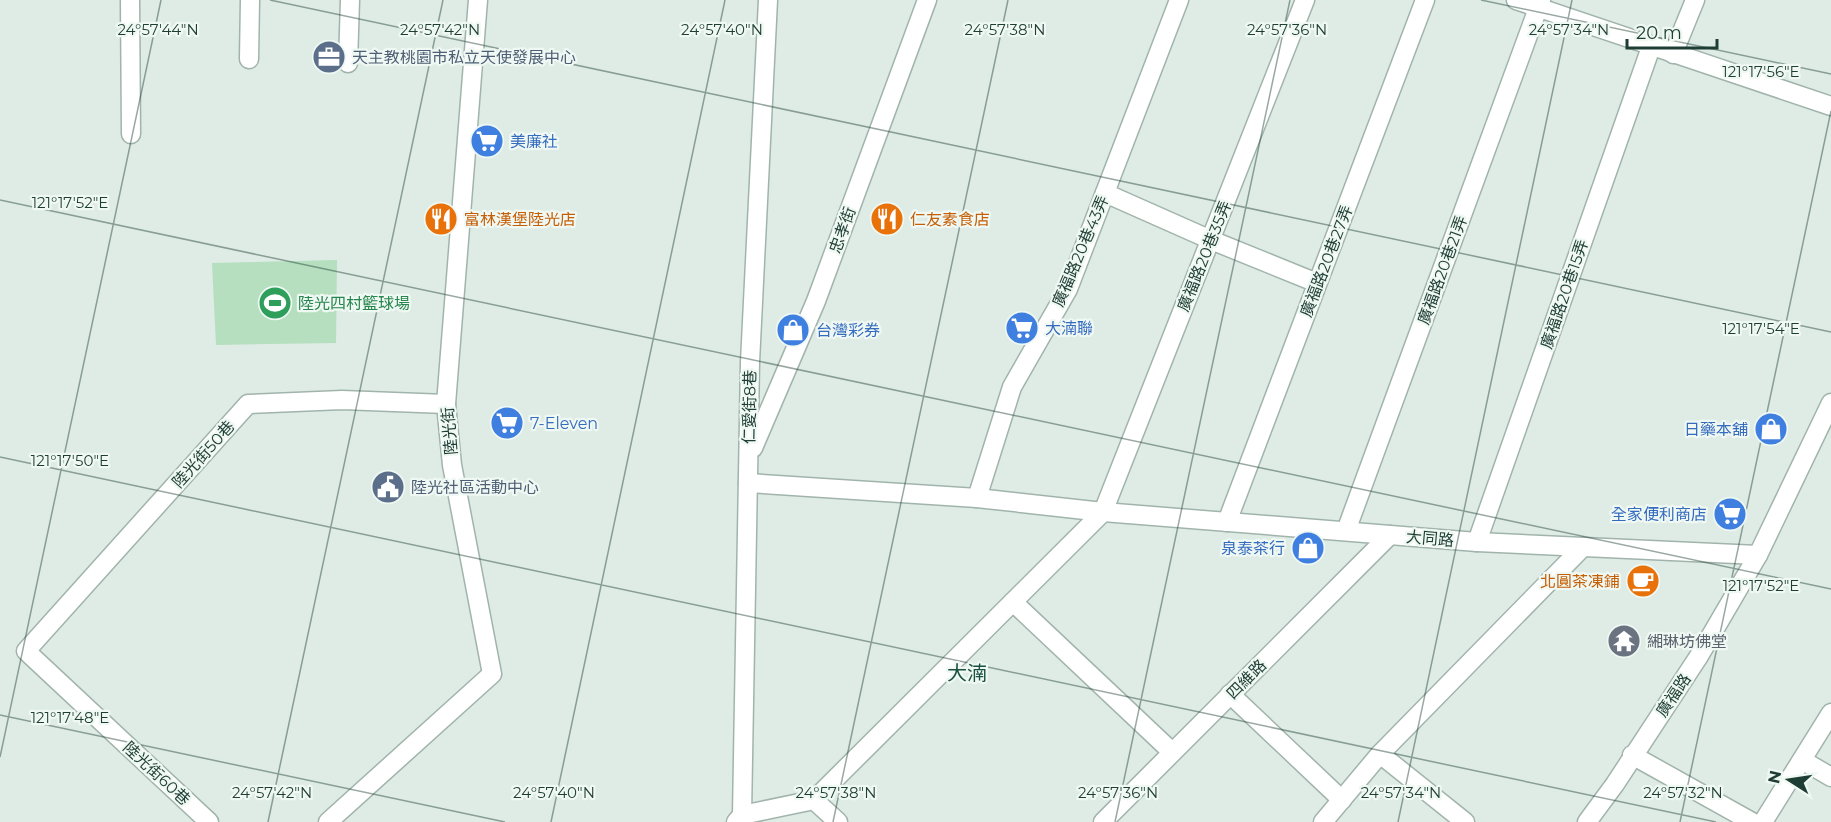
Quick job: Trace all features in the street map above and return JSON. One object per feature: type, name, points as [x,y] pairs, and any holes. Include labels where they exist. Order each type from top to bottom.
[{"type":"street","points":[[130,0],[130,134]]},
{"type":"street","points":[[249,59],[250,0]]},
{"type":"street","points":[[348,63],[350,0]]},
{"type":"street","name":"陸光街","points":[[327,822],[492,674],[452,465],[446,404],[478,0]]},
{"type":"street","name":"仁愛街8巷","points":[[739,819],[750,362],[768,0]]},
{"type":"street","name":"忠孝街","points":[[749,458],[816,302],[927,0]]},
{"type":"street","name":"廣福路20巷43弄","points":[[977,498],[1012,387],[1068,289],[1179,0]]},
{"type":"street","name":"廣福路20巷35弄","points":[[1103,512],[1305,0]]},
{"type":"street","name":"廣福路20巷27弄","points":[[1227,522],[1425,0]]},
{"type":"street","points":[[1516,0],[1540,4],[1651,47],[1831,105]]},
{"type":"street","points":[[1673,54],[1695,0]]},
{"type":"street","name":"廣福路20巷21弄","points":[[1346,531],[1540,4]]},
{"type":"street","name":"廣福路20巷15弄","points":[[1477,542],[1651,47]]},
{"type":"street","points":[[1105,193],[1317,284]]},
{"type":"street","name":"陸光街50巷","points":[[26,651],[248,404],[342,400],[446,404]]},
{"type":"street","name":"廣福路","points":[[1587,822],[1615,784],[1699,656],[1758,555],[1831,403]]},
{"type":"street","name":"大同路","points":[[748,483],[977,498],[1103,512],[1477,542],[1758,555]]},
{"type":"street","points":[[739,819],[814,800],[1103,512]]},
{"type":"street","name":"四維路","points":[[1102,822],[1390,535]]},
{"type":"street","points":[[1323,822],[1380,754],[1583,547]]},
{"type":"street","points":[[1013,602],[1172,752]]},
{"type":"street","name":"陸光街60巷","points":[[26,651],[209,822]]},
{"type":"street","points":[[1230,694],[1342,800]]},
{"type":"street","points":[[1763,822],[1831,713]]},
{"type":"street","points":[[1380,754],[1465,822]]},
{"type":"street","points":[[1632,755],[1752,822]]},
{"type":"street","points":[[1802,760],[1831,777]]},
{"type":"street","points":[[814,800],[838,822]]},
{"type":"green space","name":"陸光四村籃球場","points":[[337,260],[336,343],[216,345],[212,263]]},
{"type":"place","name":"天主教桃園市私立天使發展中心","points":[[329,57]]},
{"type":"place","name":"美廉社","points":[[487,141]]},
{"type":"place","name":"富林漢堡陸光店","points":[[441,219]]},
{"type":"place","name":"仁友素食店","points":[[887,219]]},
{"type":"place","name":"陸光四村籃球場","points":[[275,303]]},
{"type":"place","name":"大湳聯","points":[[1022,328]]},
{"type":"place","name":"台灣彩券","points":[[793,330]]},
{"type":"place","name":"7-Eleven","points":[[507,423]]},
{"type":"place","name":"日藥本舖","points":[[1771,429]]},
{"type":"place","name":"陸光社區活動中心","points":[[388,487]]},
{"type":"place","name":"全家便利商店","points":[[1730,514]]},
{"type":"place","name":"泉泰茶行","points":[[1308,548]]},
{"type":"place","name":"北圓茶凍鋪","points":[[1643,581]]},
{"type":"place","name":"緗琳坊佛堂","points":[[1624,641]]},
{"type":"district","name":"大湳","points":[[967,673]]}]
